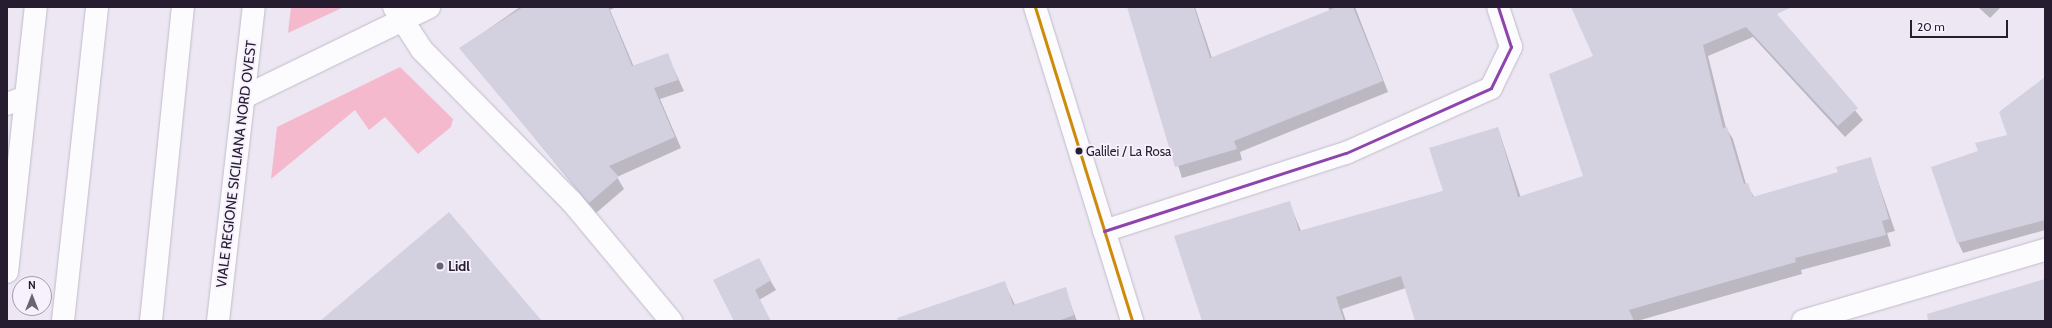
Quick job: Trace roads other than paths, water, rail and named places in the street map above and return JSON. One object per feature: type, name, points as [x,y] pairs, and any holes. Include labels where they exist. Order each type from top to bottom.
[{"type":"street","points":[[7,272],[16,100],[36,7]]},
{"type":"street","points":[[63,321],[97,7]]},
{"type":"street","points":[[151,321],[183,7]]},
{"type":"street","name":"VIALE REGIONE SICILIANA NORD OVEST","points":[[218,321],[254,7]]},
{"type":"street","points":[[244,97],[399,13],[429,7]]},
{"type":"street","points":[[1035,7],[1132,321]]},
{"type":"street","points":[[1104,231],[1346,153],[1491,88],[1511,47],[1498,7]]},
{"type":"street","points":[[399,13],[422,50],[572,202],[671,321]]},
{"type":"street","points":[[1803,321],[2045,250]]},
{"type":"place","name":"Galilei / La Rosa","points":[[1079,151]]},
{"type":"place","name":"Lidl","points":[[440,266]]}]
